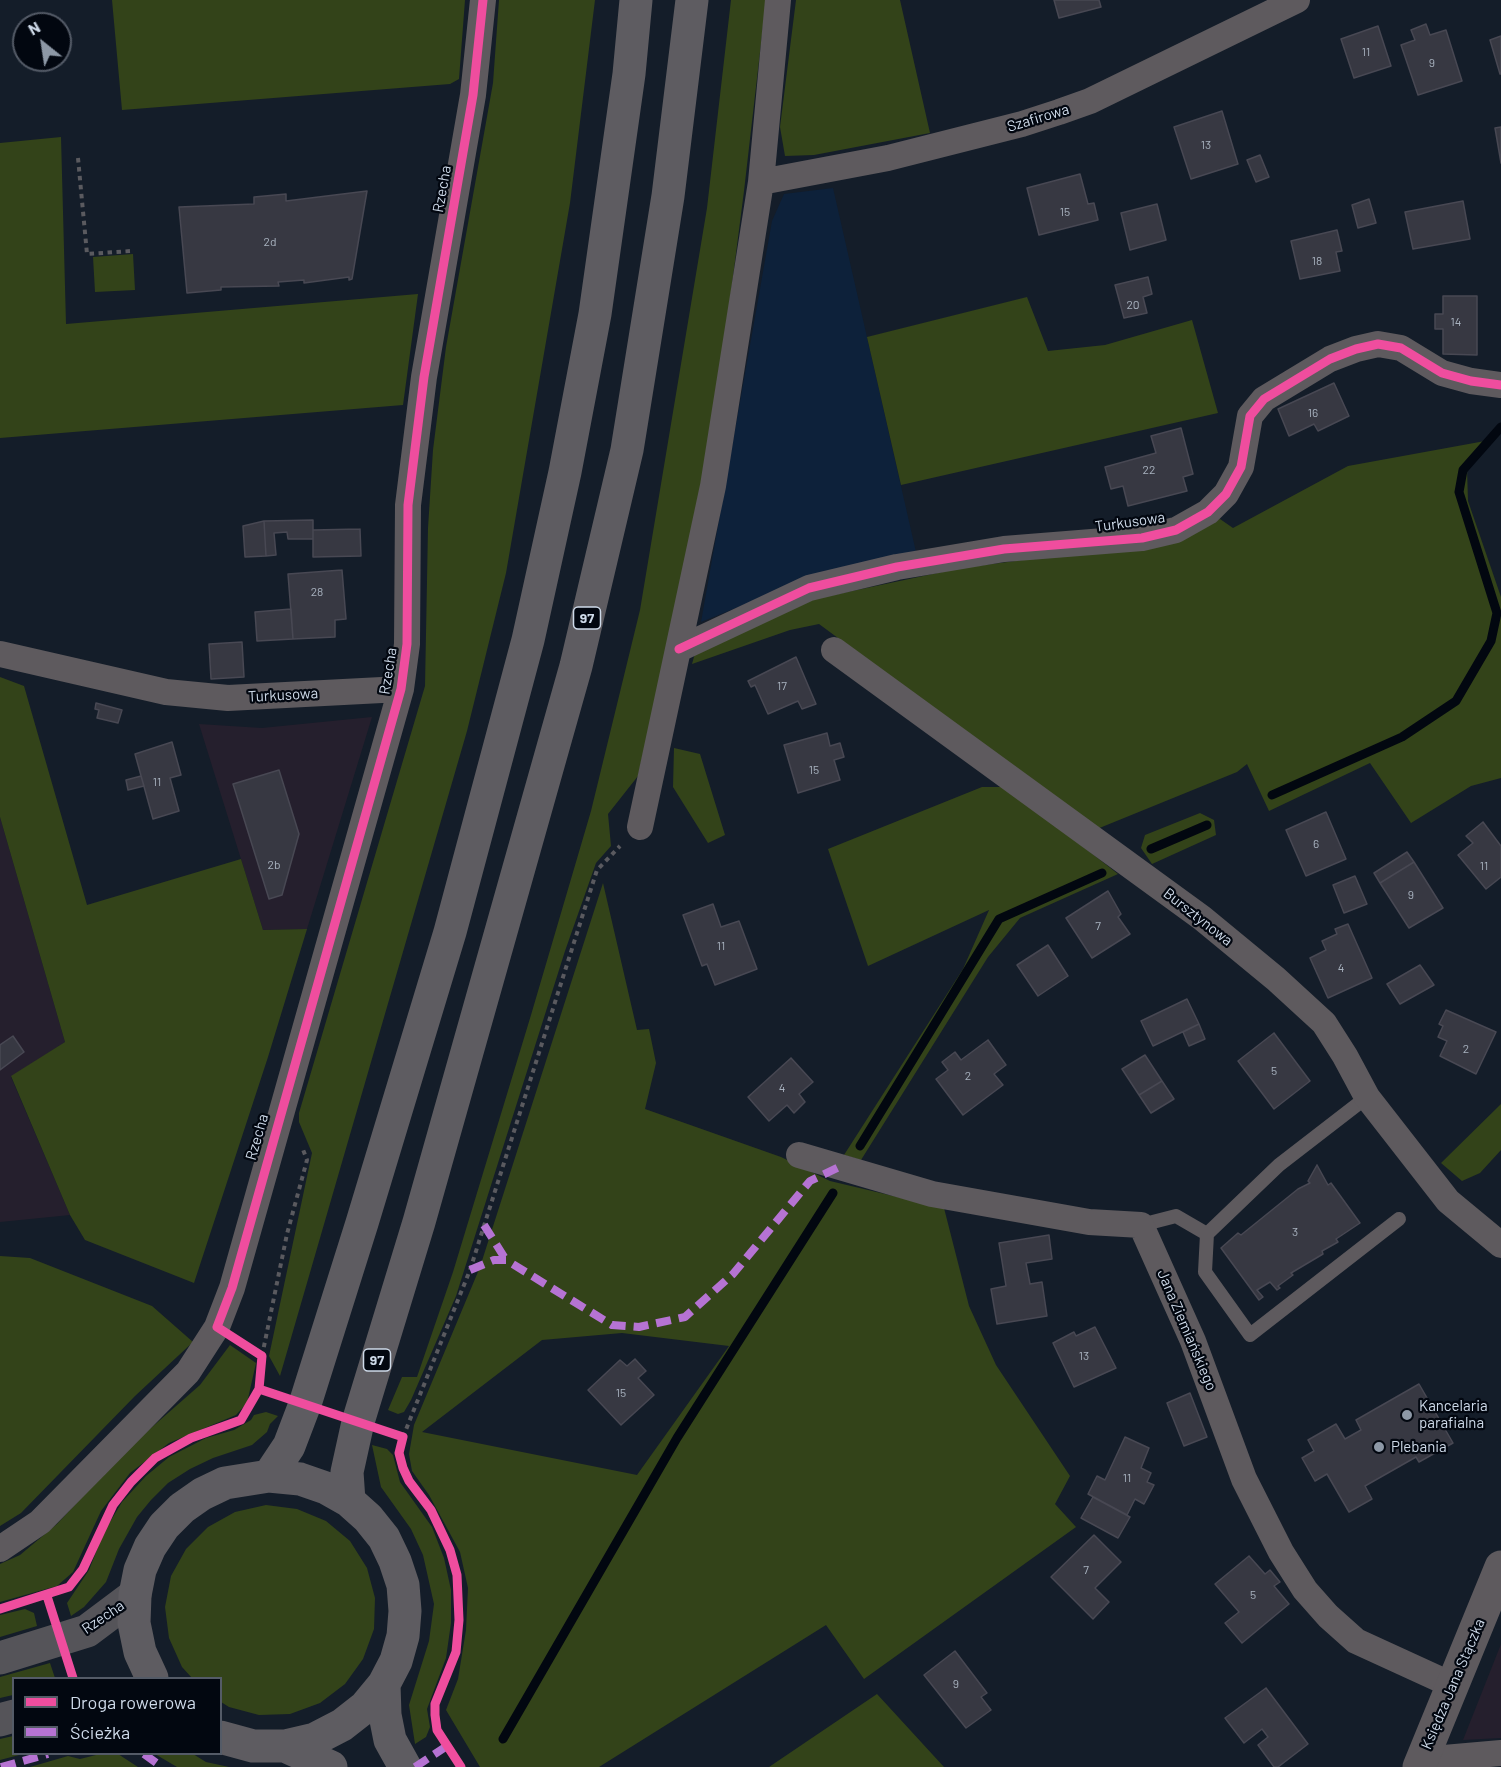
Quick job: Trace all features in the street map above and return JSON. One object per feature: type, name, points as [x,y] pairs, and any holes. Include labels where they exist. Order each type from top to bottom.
[{"type":"main road","points":[[269,1476],[289,1446],[305,1404],[365,1212],[450,932],[528,640],[565,472],[595,314],[630,74],[636,0]]},
{"type":"main road","name":"97","points":[[349,1501],[347,1472],[358,1422],[420,1222],[576,666],[627,450],[666,207],[692,0]]},
{"type":"main road","points":[[152,1677],[140,1652],[134,1623],[135,1595],[140,1570],[150,1547],[164,1526],[182,1508],[225,1483],[269,1476],[300,1479],[326,1488],[349,1501],[368,1518],[384,1538],[395,1561],[402,1585],[405,1611],[403,1636],[396,1661],[384,1684],[365,1707],[342,1725],[315,1739],[285,1746],[253,1746],[222,1738]]},
{"type":"main road","name":"Rzecha","points":[[0,1658],[87,1631],[135,1595]]},
{"type":"main road","points":[[384,1684],[385,1715],[390,1740],[405,1767]]},
{"type":"main road","points":[[285,1746],[331,1767]]},
{"type":"street","name":"Rzecha","points":[[0,1549],[40,1522],[188,1372],[217,1327],[232,1288],[401,689],[407,644],[408,505],[424,377],[473,95],[483,0]]},
{"type":"street","points":[[639,826],[713,486],[761,182],[778,0]]},
{"type":"street","name":"Szafirowa","points":[[761,182],[888,158],[1059,112],[1090,101],[1297,0]]},
{"type":"street","name":"Turkusowa","points":[[679,649],[809,588],[875,572],[1004,549],[1142,538],[1176,531],[1208,512],[1226,494],[1241,467],[1250,416],[1264,399],[1330,359],[1356,349],[1378,344],[1401,348],[1442,374],[1501,385]]},
{"type":"street","name":"Bursztynowa","points":[[834,650],[1202,918],[1276,979],[1324,1023],[1367,1097],[1448,1201],[1501,1245]]},
{"type":"street","name":"Turkusowa","points":[[0,654],[166,692],[228,698],[401,689]]},
{"type":"street","points":[[799,1155],[932,1194],[1089,1222],[1141,1225]]},
{"type":"street","name":"Jana Ziemiańskiego","points":[[1141,1225],[1193,1341],[1244,1479],[1281,1552],[1305,1590],[1328,1616],[1356,1641],[1452,1685]]},
{"type":"street","name":"Księdza Jana Stączka","points":[[1420,1763],[1501,1567]]},
{"type":"street","points":[[1420,1763],[1501,1753]]},
{"type":"lane","points":[[1367,1097],[1279,1165],[1207,1233],[1205,1272],[1250,1335],[1399,1220]]},
{"type":"lane","points":[[1141,1225],[1176,1216],[1207,1233]]},
{"type":"path","points":[[78,158],[87,254],[131,251]]},
{"type":"path","points":[[403,1437],[467,1279],[597,870],[639,826]]},
{"type":"path","points":[[262,1356],[287,1234],[307,1160],[284,1101]]},
{"type":"shaded area","points":[[833,188],[916,552],[781,590],[701,622],[772,221],[784,194]]},
{"type":"shaded area","points":[[372,717],[307,929],[263,930],[199,724],[262,728]]},
{"type":"shaded area","points":[[0,817],[65,1042],[11,1077],[70,1215],[0,1222]]},
{"type":"shaded area","points":[[1501,1644],[1501,1738],[1463,1740]]},
{"type":"green space","points":[[112,0],[465,0],[459,79],[450,84],[122,110]]},
{"type":"green space","points":[[499,0],[595,0],[570,203],[506,573],[467,731],[280,1376],[269,1356],[312,1153],[299,1122],[299,1113],[425,686],[428,528],[433,450],[446,347],[493,83]]},
{"type":"green space","points":[[731,0],[766,0],[744,191],[721,370],[693,531],[638,776],[608,814],[611,846],[596,863],[565,951],[456,1296],[411,1400],[404,1412],[398,1414],[388,1410],[402,1377],[417,1377],[453,1272],[531,1015],[591,811],[640,610],[707,208]]},
{"type":"green space","points":[[796,0],[900,0],[930,133],[814,155],[785,156],[780,127]]},
{"type":"green space","points":[[61,137],[66,324],[418,294],[403,405],[0,438],[0,143]]},
{"type":"green space","points":[[133,254],[135,290],[95,292],[93,257]]},
{"type":"green space","points":[[1027,297],[1048,351],[1105,345],[1192,320],[1218,413],[901,485],[867,337]]},
{"type":"green space","points":[[1485,441],[1467,468],[1468,501],[1501,597],[1501,778],[1471,786],[1411,823],[1370,763],[1269,811],[1247,764],[1237,772],[1097,829],[819,624],[790,630],[692,664],[697,646],[805,601],[961,568],[1163,542],[1220,519],[1233,528],[1348,466]]},
{"type":"green space","points":[[0,677],[24,686],[87,905],[241,859],[263,930],[307,929],[194,1283],[85,1240],[70,1215],[11,1076],[65,1042],[0,817]]},
{"type":"green space","points":[[674,748],[700,754],[725,835],[708,843],[673,787]]},
{"type":"green space","points":[[982,787],[1007,787],[1118,874],[1020,918],[988,957],[861,1160],[844,1155],[963,969],[989,910],[868,966],[828,849]]},
{"type":"green space","points":[[1200,813],[1214,820],[1216,835],[1152,864],[1141,848],[1145,835]]},
{"type":"green space","points":[[603,883],[637,1030],[649,1029],[656,1063],[645,1109],[781,1157],[830,1181],[944,1208],[969,1306],[996,1365],[1070,1476],[1055,1504],[1076,1527],[864,1679],[826,1625],[599,1767],[480,1767],[446,1710],[458,1679],[466,1630],[468,1588],[460,1552],[429,1495],[412,1471],[409,1454],[414,1425],[480,1267]],"holes":[[[622,1333],[729,1346],[637,1475],[422,1432],[542,1340]]]},
{"type":"green space","points":[[1501,1104],[1501,1150],[1480,1173],[1462,1181],[1441,1163]]},
{"type":"green space","points":[[0,1256],[30,1258],[152,1306],[193,1342],[135,1396],[21,1513],[0,1526]]},
{"type":"green space","points":[[230,1345],[256,1363],[247,1403],[236,1415],[169,1443],[130,1473],[101,1511],[73,1572],[57,1586],[0,1602],[0,1564],[20,1555],[57,1524],[127,1449],[200,1385]]},
{"type":"green space","points":[[266,1412],[278,1416],[270,1424],[267,1432],[252,1445],[213,1458],[190,1469],[168,1483],[151,1500],[137,1517],[119,1549],[106,1582],[84,1607],[71,1616],[67,1603],[89,1570],[104,1532],[122,1502],[146,1476],[169,1457],[206,1438],[234,1430],[251,1420],[254,1415]]},
{"type":"green space","points":[[372,1445],[387,1449],[393,1455],[400,1482],[432,1527],[444,1558],[451,1590],[451,1623],[446,1658],[427,1709],[430,1727],[426,1737],[415,1744],[409,1705],[429,1641],[434,1604],[423,1555],[411,1529],[381,1487]]},
{"type":"green space","points":[[266,1505],[297,1509],[326,1521],[350,1541],[367,1568],[375,1598],[374,1629],[363,1659],[345,1684],[320,1703],[290,1714],[259,1715],[229,1707],[222,1703],[222,1677],[191,1677],[182,1667],[169,1638],[165,1607],[171,1576],[186,1549],[208,1527],[235,1512]]},
{"type":"green space","points":[[25,1609],[34,1613],[37,1626],[0,1637],[0,1615]]},
{"type":"green space","points":[[50,1663],[55,1677],[12,1677],[12,1695],[0,1698],[0,1677]]},
{"type":"green space","points":[[877,1694],[944,1767],[769,1767]]},
{"type":"green space","points":[[12,1736],[12,1755],[19,1755],[0,1760],[0,1739]]},
{"type":"green space","points":[[96,1755],[120,1755],[138,1767],[30,1767],[68,1756],[80,1759]]},
{"type":"green space","points":[[157,1755],[195,1755],[206,1762],[229,1767],[177,1767]]},
{"type":"building","points":[[1054,0],[1099,0],[1101,7],[1059,18]]},
{"type":"building","points":[[1426,24],[1430,35],[1446,30],[1462,81],[1418,95],[1401,45],[1415,40],[1411,30]]},
{"type":"building","points":[[1378,26],[1391,66],[1354,78],[1341,39]]},
{"type":"building","points":[[1501,36],[1501,74],[1500,74],[1490,40]]},
{"type":"building","points":[[1222,111],[1238,164],[1191,179],[1174,127]]},
{"type":"building","points":[[1501,127],[1501,163],[1495,128]]},
{"type":"building","points":[[1260,155],[1269,177],[1256,182],[1247,160]]},
{"type":"building","points":[[1080,174],[1088,204],[1094,203],[1098,220],[1039,235],[1027,188]]},
{"type":"building","points":[[367,191],[352,279],[349,280],[349,277],[304,283],[304,280],[278,282],[279,286],[221,287],[221,290],[187,293],[179,207],[254,204],[254,197],[286,194],[286,201]]},
{"type":"building","points":[[1369,199],[1376,223],[1358,228],[1352,205]]},
{"type":"building","points":[[1463,201],[1470,239],[1413,249],[1405,212]]},
{"type":"building","points":[[1157,204],[1166,240],[1130,250],[1121,213]]},
{"type":"building","points":[[1337,230],[1342,251],[1336,252],[1340,271],[1300,279],[1291,241]]},
{"type":"building","points":[[1148,277],[1152,294],[1143,297],[1147,313],[1124,318],[1115,285]]},
{"type":"building","points":[[1443,296],[1477,296],[1477,355],[1443,354],[1443,329],[1435,329],[1435,314],[1443,314]]},
{"type":"building","points":[[1334,383],[1349,416],[1318,431],[1314,424],[1289,436],[1278,409]]},
{"type":"building","points":[[1181,428],[1193,474],[1183,477],[1187,491],[1128,506],[1123,486],[1111,489],[1105,467],[1156,453],[1151,436]]},
{"type":"building","points":[[313,520],[313,539],[288,539],[287,532],[274,533],[276,555],[266,556],[264,521]]},
{"type":"building","points":[[264,521],[266,556],[245,557],[243,526]]},
{"type":"building","points":[[360,529],[361,556],[313,557],[313,530]]},
{"type":"building","points":[[342,570],[346,619],[335,620],[335,637],[293,639],[288,574]]},
{"type":"building","points":[[291,609],[293,639],[257,641],[255,612]]},
{"type":"building","points":[[242,642],[244,677],[211,679],[209,644]]},
{"type":"building","points":[[796,657],[816,704],[802,709],[798,701],[768,714],[755,685],[751,687],[748,681]]},
{"type":"building","points":[[96,703],[122,710],[118,723],[97,718],[99,710],[95,709]]},
{"type":"building","points":[[827,733],[830,746],[840,743],[844,757],[834,760],[840,780],[798,793],[784,745]]},
{"type":"building","points":[[172,742],[181,775],[170,778],[179,811],[153,819],[135,754]]},
{"type":"building","points":[[279,770],[299,834],[282,895],[269,899],[233,784]]},
{"type":"building","points":[[141,776],[144,786],[128,790],[126,780]]},
{"type":"building","points":[[1326,812],[1346,859],[1306,876],[1286,830]]},
{"type":"building","points":[[1483,822],[1501,846],[1501,877],[1486,889],[1458,855],[1473,843],[1466,836]]},
{"type":"building","points":[[1407,852],[1414,862],[1380,883],[1374,873]]},
{"type":"building","points":[[1414,862],[1443,908],[1409,928],[1380,883]]},
{"type":"building","points":[[1355,876],[1367,904],[1344,913],[1333,885]]},
{"type":"building","points":[[1108,891],[1121,914],[1118,917],[1130,934],[1092,958],[1066,918]]},
{"type":"building","points":[[713,904],[721,927],[739,921],[757,969],[715,985],[707,964],[702,966],[683,915]]},
{"type":"building","points":[[1348,924],[1372,978],[1328,998],[1310,958],[1326,950],[1322,941],[1337,934],[1335,929]]},
{"type":"building","points":[[1048,945],[1068,976],[1038,996],[1017,965]]},
{"type":"building","points":[[1420,965],[1434,985],[1400,1004],[1387,984]]},
{"type":"building","points":[[1187,999],[1199,1024],[1153,1046],[1141,1021]]},
{"type":"building","points":[[1446,1010],[1496,1032],[1476,1074],[1440,1056],[1447,1041],[1438,1037],[1443,1026],[1439,1024]]},
{"type":"building","points":[[1199,1024],[1205,1039],[1189,1046],[1183,1032]]},
{"type":"building","points":[[1274,1033],[1310,1081],[1274,1109],[1238,1061]]},
{"type":"building","points":[[13,1036],[24,1052],[0,1070],[0,1045]]},
{"type":"building","points":[[988,1040],[1006,1065],[994,1074],[1003,1085],[963,1115],[936,1079],[948,1070],[942,1062],[955,1052],[961,1060]]},
{"type":"building","points":[[1145,1055],[1162,1081],[1139,1095],[1122,1069]]},
{"type":"building","points":[[791,1058],[813,1082],[799,1094],[805,1102],[794,1113],[787,1105],[769,1121],[748,1097]]},
{"type":"building","points":[[1162,1081],[1174,1099],[1151,1113],[1139,1095]]},
{"type":"building","points":[[1317,1165],[1328,1185],[1331,1183],[1360,1223],[1336,1239],[1338,1242],[1322,1251],[1323,1254],[1291,1273],[1293,1275],[1278,1286],[1280,1288],[1277,1290],[1270,1282],[1257,1290],[1263,1297],[1259,1300],[1221,1248],[1238,1233],[1241,1235],[1298,1189],[1310,1183],[1308,1181]]},
{"type":"building","points":[[1049,1235],[1052,1259],[1026,1263],[1030,1284],[1042,1282],[1047,1316],[997,1324],[991,1289],[1006,1286],[999,1243]]},
{"type":"building","points":[[1095,1327],[1116,1368],[1074,1387],[1053,1343],[1074,1332],[1076,1336]]},
{"type":"building","points":[[635,1359],[646,1371],[638,1378],[654,1395],[621,1425],[588,1390],[620,1360],[627,1366]]},
{"type":"building","name":"Plebania","points":[[1419,1384],[1453,1443],[1419,1462],[1416,1457],[1365,1486],[1372,1499],[1349,1512],[1327,1474],[1315,1481],[1302,1458],[1314,1451],[1308,1440],[1336,1424],[1345,1439],[1361,1430],[1356,1420]]},
{"type":"building","points":[[1190,1393],[1207,1437],[1184,1446],[1167,1403]]},
{"type":"building","points":[[1125,1437],[1149,1448],[1141,1468],[1151,1473],[1147,1482],[1154,1485],[1144,1504],[1135,1499],[1127,1515],[1088,1494],[1097,1476],[1105,1480]]},
{"type":"building","points":[[1093,1497],[1130,1517],[1118,1538],[1081,1518]]},
{"type":"building","points":[[1094,1535],[1121,1562],[1095,1588],[1109,1602],[1093,1619],[1051,1577]]},
{"type":"building","points":[[1249,1556],[1265,1574],[1270,1570],[1280,1582],[1274,1586],[1289,1604],[1242,1643],[1225,1623],[1239,1612],[1215,1584]]},
{"type":"building","points":[[955,1651],[987,1693],[981,1697],[991,1710],[966,1728],[924,1675]]},
{"type":"building","points":[[1266,1688],[1308,1744],[1278,1767],[1274,1767],[1258,1745],[1268,1737],[1262,1729],[1244,1743],[1225,1718]]},
{"type":"waterway","points":[[1272,795],[1402,737],[1456,701],[1491,641],[1497,613],[1459,492],[1463,470],[1501,427]]},
{"type":"waterway","points":[[1151,849],[1207,825]]},
{"type":"waterway","points":[[860,1146],[999,919],[1102,873]]},
{"type":"waterway","points":[[503,1739],[677,1438],[833,1193]]},
{"type":"marked path","points":[[470,1270],[494,1260],[506,1260],[612,1325],[639,1327],[685,1317],[733,1274],[810,1181],[839,1167]]},
{"type":"marked path","points":[[484,1225],[506,1260]]},
{"type":"marked path","points":[[415,1767],[447,1746]]},
{"type":"marked path","points":[[1,1767],[44,1755]]},
{"type":"marked path","points":[[145,1755],[162,1767]]},
{"type":"cycle path","points":[[0,1609],[69,1587],[83,1569],[113,1505],[131,1482],[155,1458],[191,1438],[241,1420],[259,1389],[262,1356],[217,1327],[232,1288],[401,689],[407,644],[408,505],[424,377],[473,95],[483,0]]},
{"type":"cycle path","points":[[679,649],[809,588],[897,567],[1004,549],[1142,538],[1176,530],[1208,512],[1226,494],[1241,467],[1250,416],[1264,399],[1330,359],[1356,349],[1378,344],[1401,348],[1442,373],[1471,381],[1501,385]]},
{"type":"cycle path","points":[[259,1389],[403,1437],[399,1453],[403,1468],[409,1481],[431,1510],[450,1550],[457,1575],[459,1620],[456,1652],[435,1704],[435,1715],[437,1730],[461,1767]]},
{"type":"cycle path","points":[[47,1596],[73,1677]]},
{"type":"place","name":"Kancelaria parafialna","points":[[1407,1415]]},
{"type":"place","name":"Plebania","points":[[1379,1447]]}]
